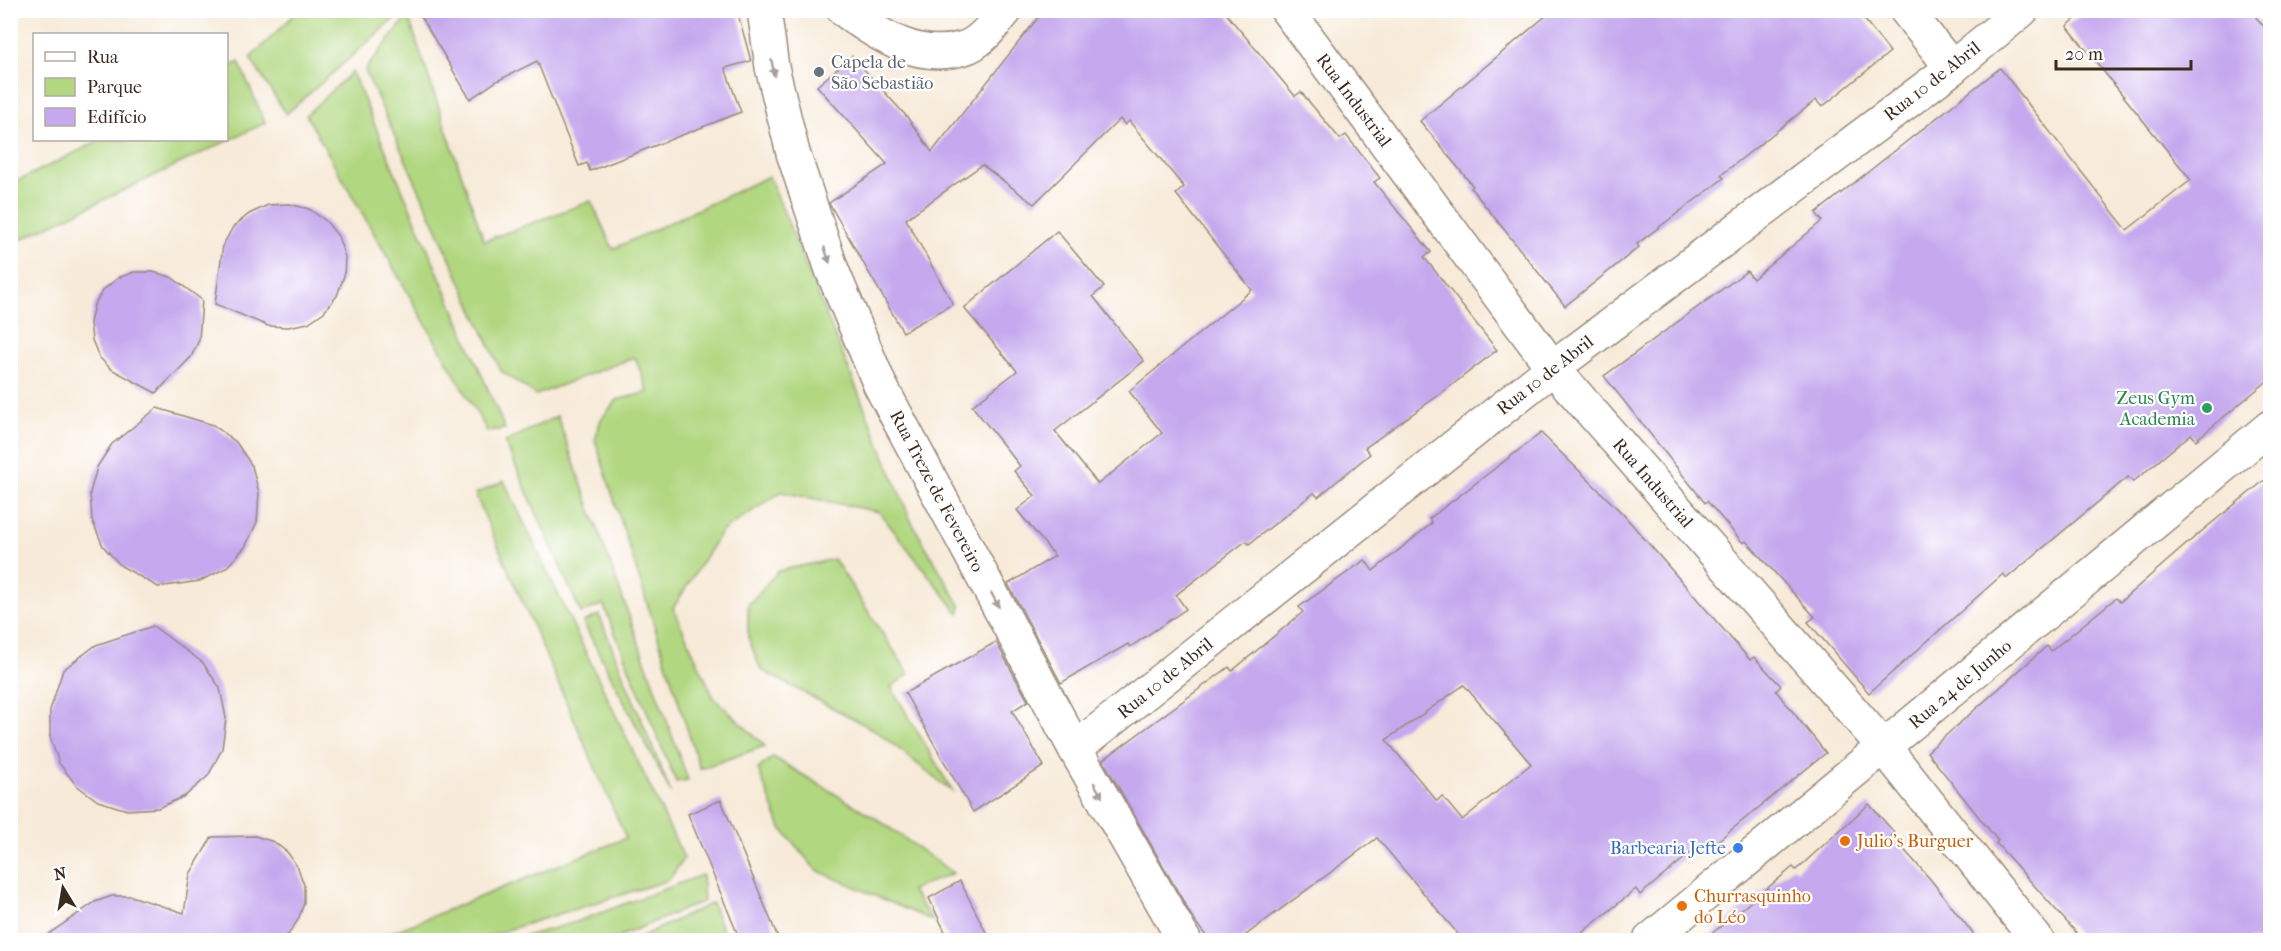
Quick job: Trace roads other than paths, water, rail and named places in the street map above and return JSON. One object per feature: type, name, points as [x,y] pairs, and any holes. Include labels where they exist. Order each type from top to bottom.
[{"type":"street","name":"Rua Treze de Fevereiro","points":[[764,10],[772,66],[793,153],[832,270],[876,375],[1075,749],[1184,940]]},
{"type":"street","points":[[844,10],[878,34],[924,53],[966,48],[986,32],[1006,10]]},
{"type":"street","name":"Rua Industrial","points":[[1287,10],[1553,368],[1884,747],[2037,940]]},
{"type":"street","points":[[1906,10],[1952,68]]},
{"type":"street","name":"Rua 10 de Abril","points":[[1075,749],[1553,368],[1952,68],[2022,10]]},
{"type":"street","name":"Rua 24 de Junho","points":[[1650,940],[2271,427]]},
{"type":"place","name":"Capela de São Sebastião","points":[[819,72]]},
{"type":"place","name":"Zeus Gym Academia","points":[[2207,408]]},
{"type":"place","name":"Julio's Burguer","points":[[1845,841]]},
{"type":"place","name":"Barbearia Jefte","points":[[1738,848]]},
{"type":"place","name":"Churrasquinho do Léo","points":[[1682,906]]}]
